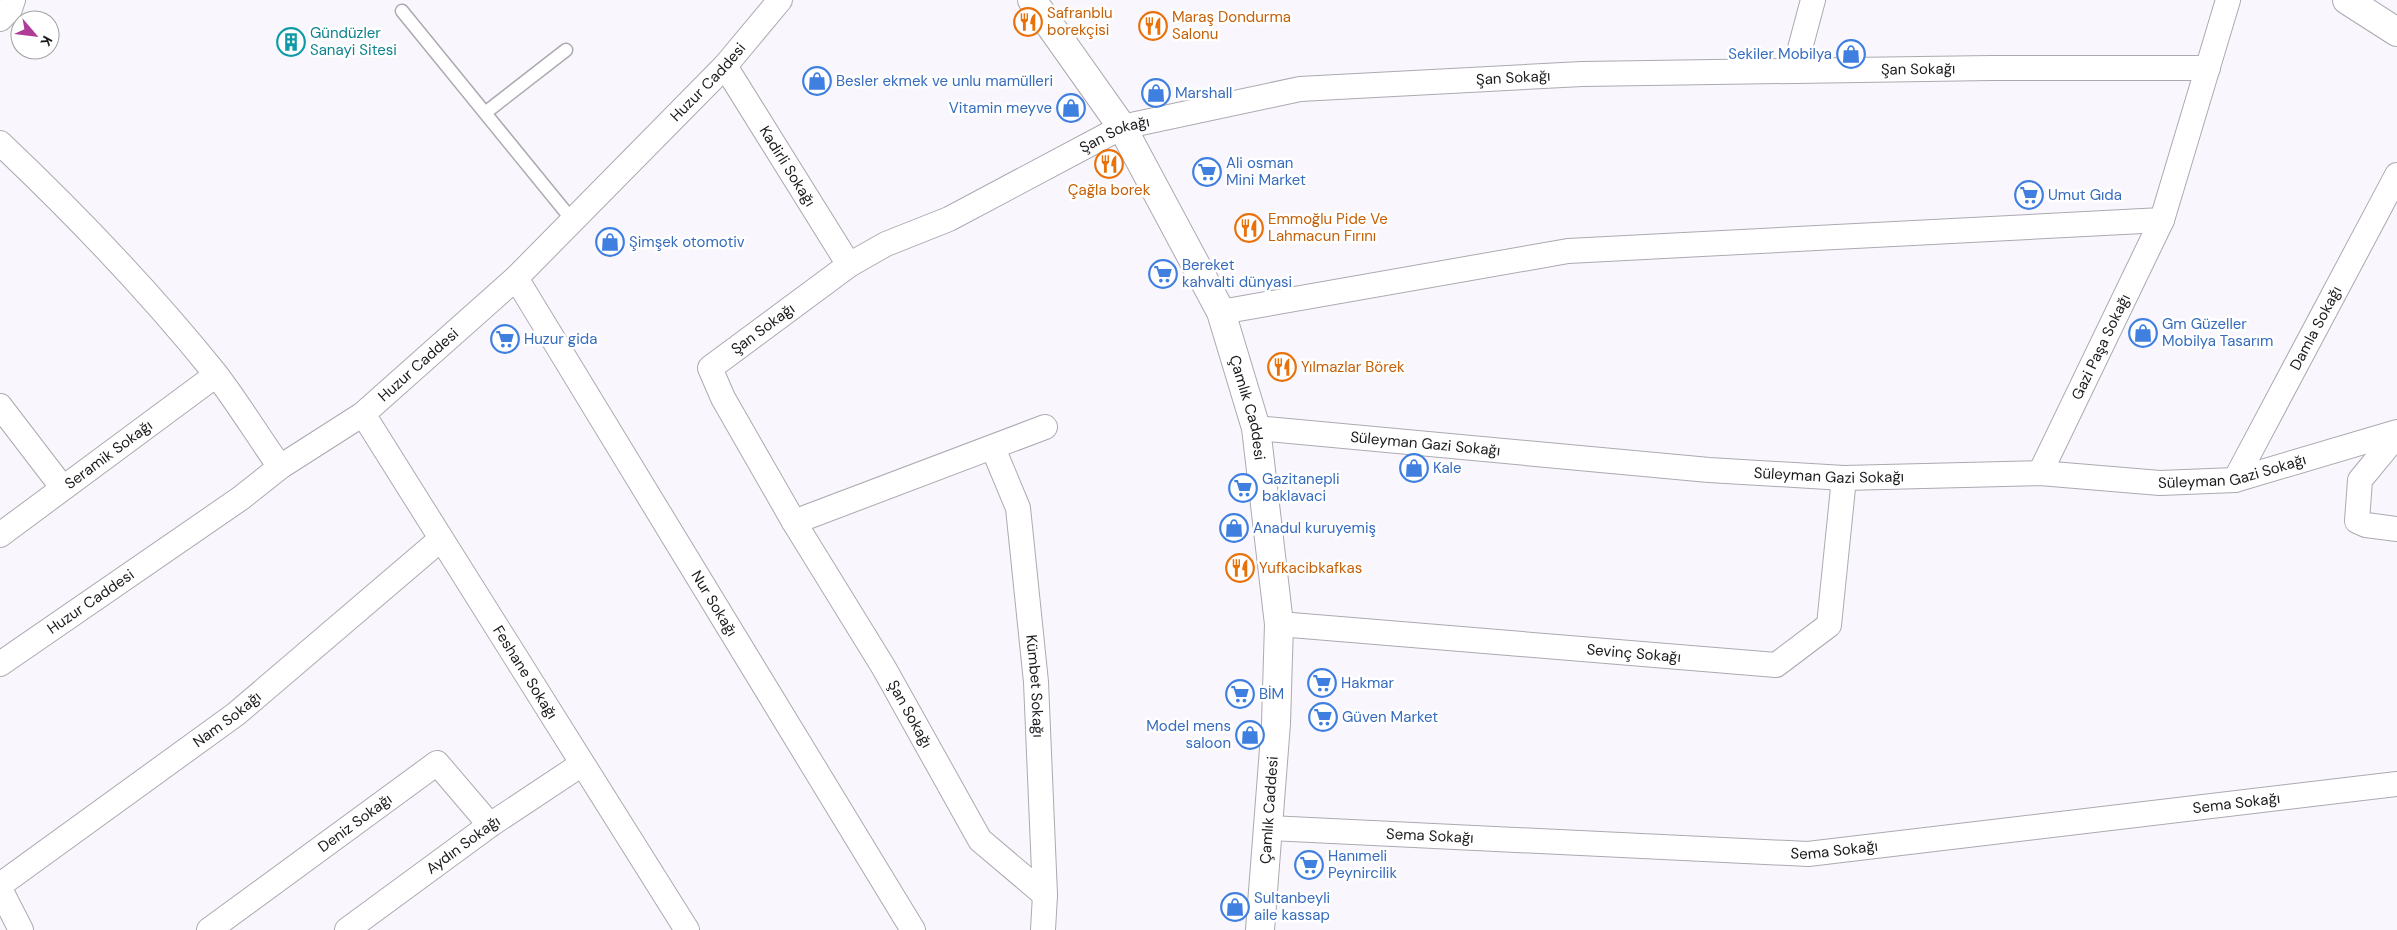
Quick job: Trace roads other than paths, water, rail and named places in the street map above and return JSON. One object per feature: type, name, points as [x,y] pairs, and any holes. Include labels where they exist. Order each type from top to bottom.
[{"type":"street","points":[[0,19],[10,8],[13,0]]},
{"type":"street","name":"Huzur Caddesi","points":[[0,664],[241,498],[280,467],[363,414],[516,278],[725,66],[780,0]]},
{"type":"street","name":"Çamlık Caddesi","points":[[1032,0],[1122,127],[1221,312],[1256,428],[1279,624],[1269,828],[1260,930]]},
{"type":"street","points":[[1794,71],[1813,0]]},
{"type":"street","name":"Gazi Paşa Sokağı","points":[[2040,474],[2162,220],[2228,0]]},
{"type":"street","points":[[2347,0],[2397,32]]},
{"type":"street","name":"Kadirli Sokağı","points":[[725,66],[849,264]]},
{"type":"street","name":"Şan Sokağı","points":[[1045,895],[980,840],[884,668],[794,522],[723,398],[710,368],[849,264],[886,244],[949,219],[1122,127],[1300,88],[1582,74],[1990,68],[2208,68]]},
{"type":"street","points":[[0,142],[40,181],[164,312],[216,375],[280,467]]},
{"type":"street","name":"Damla Sokağı","points":[[2235,480],[2397,176]]},
{"type":"street","points":[[1221,312],[1568,252],[2162,220]]},
{"type":"street","name":"Nur Sokağı","points":[[516,278],[912,930]]},
{"type":"street","name":"Seramik Sokağı","points":[[0,535],[62,487],[216,375]]},
{"type":"street","points":[[0,406],[62,487]]},
{"type":"street","name":"Feshane Sokağı","points":[[363,414],[687,930]]},
{"type":"street","points":[[794,522],[1045,427]]},
{"type":"street","name":"Süleyman Gazi Sokağı","points":[[1256,428],[1709,470],[1844,478],[2040,474],[2160,483],[2235,480],[2397,433]]},
{"type":"street","name":"Süleyman Gazi Sokağı","points":[[2397,433],[2360,480],[2358,521],[2366,525],[2397,529]]},
{"type":"street","name":"Kümbet Sokağı","points":[[993,448],[1018,508],[1036,682],[1045,895],[1043,930]]},
{"type":"street","name":"Sevinç Sokağı","points":[[1279,624],[1776,664],[1828,625],[1844,478]]},
{"type":"street","name":"Nam Sokağı","points":[[0,887],[236,714],[441,539]]},
{"type":"street","name":"Deniz Sokağı","points":[[209,930],[437,763],[490,825]]},
{"type":"street","name":"Aydın Sokağı","points":[[347,930],[490,825],[582,764]]},
{"type":"street","name":"Sema Sokağı","points":[[1269,828],[1808,854],[2397,784]]},
{"type":"street","points":[[0,887],[21,930]]},
{"type":"lane","points":[[402,11],[573,221]]},
{"type":"lane","points":[[485,113],[566,50]]},
{"type":"place","name":"Safranblu borekçisi","points":[[1028,22]]},
{"type":"place","name":"Maraş Dondurma Salonu","points":[[1153,26]]},
{"type":"place","name":"Gündüzler Sanayi Sitesi","points":[[291,42]]},
{"type":"place","name":"Sekiler Mobilya","points":[[1851,54]]},
{"type":"place","name":"Besler ekmek ve unlu mamülleri","points":[[817,81]]},
{"type":"place","name":"Marshall","points":[[1156,93]]},
{"type":"place","name":"Vitamin meyve","points":[[1071,108]]},
{"type":"place","name":"Çağla borek","points":[[1109,164]]},
{"type":"place","name":"Ali osman Mini Market","points":[[1207,172]]},
{"type":"place","name":"Umut Gıda","points":[[2029,195]]},
{"type":"place","name":"Emmoğlu Pide Ve Lahmacun Fırını","points":[[1249,228]]},
{"type":"place","name":"Şimşek otomotiv","points":[[610,242]]},
{"type":"place","name":"Bereket kahvalti dünyasi","points":[[1163,274]]},
{"type":"place","name":"Gm Güzeller Mobilya Tasarım","points":[[2143,333]]},
{"type":"place","name":"Huzur gida","points":[[505,339]]},
{"type":"place","name":"Yılmazlar Börek","points":[[1282,367]]},
{"type":"place","name":"Kale","points":[[1414,468]]},
{"type":"place","name":"Gazitanepli baklavaci","points":[[1243,488]]},
{"type":"place","name":"Anadul kuruyemiş","points":[[1234,528]]},
{"type":"place","name":"Yufkacibkafkas","points":[[1240,568]]},
{"type":"place","name":"Hakmar","points":[[1322,683]]},
{"type":"place","name":"BİM","points":[[1240,694]]},
{"type":"place","name":"Güven Market","points":[[1323,717]]},
{"type":"place","name":"Model mens saloon","points":[[1250,735]]},
{"type":"place","name":"Hanımeli Peynircilik","points":[[1309,865]]},
{"type":"place","name":"Sultanbeyli aile kassap","points":[[1235,907]]}]
